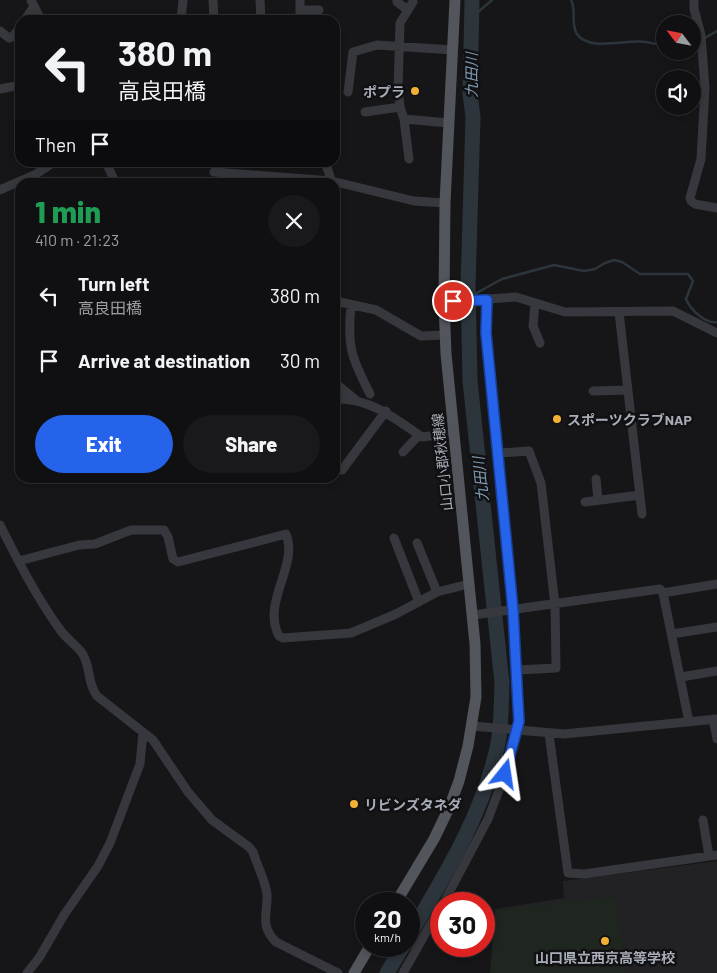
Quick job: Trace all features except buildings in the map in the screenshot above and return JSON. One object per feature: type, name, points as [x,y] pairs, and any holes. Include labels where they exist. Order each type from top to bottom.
[{"type":"main road","name":"山口小郡秋穂線","points":[[402,892],[434,838],[449,808],[459,781],[472,726],[476,697],[477,615],[469,584],[445,335],[448,302],[445,203],[455,0]]},
{"type":"main road","points":[[354,973],[363,957]]},
{"type":"street","points":[[213,0],[214,15]]},
{"type":"street","points":[[260,0],[261,15]]},
{"type":"street","points":[[300,0],[300,15],[319,10]]},
{"type":"street","points":[[397,0],[397,2],[410,6],[400,23],[401,46],[398,71],[400,107],[404,119],[409,159]]},
{"type":"street","points":[[694,0],[694,10],[701,36],[705,88],[701,159],[690,198],[695,204],[717,208]]},
{"type":"street","points":[[181,1],[181,15]]},
{"type":"street","points":[[27,15],[33,3]]},
{"type":"street","points":[[33,3],[39,15]]},
{"type":"street","points":[[0,31],[9,38],[15,34]]},
{"type":"street","points":[[348,92],[353,52],[377,45],[453,50]]},
{"type":"street","points":[[0,89],[15,86]]},
{"type":"street","points":[[365,112],[400,107]]},
{"type":"street","points":[[404,119],[450,123]]},
{"type":"street","points":[[27,178],[46,167]]},
{"type":"street","points":[[214,172],[285,178]]},
{"type":"street","points":[[0,190],[15,183]]},
{"type":"street","points":[[340,184],[414,201],[445,203]]},
{"type":"street","points":[[448,302],[516,297],[565,312],[673,312],[717,333]]},
{"type":"street","points":[[449,892],[498,798],[519,721],[517,670],[499,453],[484,300]]},
{"type":"street","points":[[340,302],[376,310],[421,336],[445,335]]},
{"type":"street","points":[[535,303],[533,326],[540,343]]},
{"type":"street","points":[[351,305],[348,332],[350,347],[358,370],[370,394]]},
{"type":"street","points":[[618,312],[642,514]]},
{"type":"street","points":[[340,387],[357,401]]},
{"type":"street","points":[[593,391],[628,390]]},
{"type":"street","points":[[340,399],[357,401],[386,411],[422,437],[454,433]]},
{"type":"street","points":[[340,469],[342,470],[386,411]]},
{"type":"street","points":[[403,452],[419,435]]},
{"type":"street","points":[[499,453],[529,451],[541,483],[555,605],[556,668],[517,670]]},
{"type":"street","points":[[596,479],[598,500]]},
{"type":"street","points":[[585,502],[640,496]]},
{"type":"street","points":[[0,525],[19,561],[60,629],[82,653],[88,664],[91,688],[97,696],[153,740],[188,792],[212,820],[253,852],[267,893],[265,919],[269,935],[276,942],[338,973]]},
{"type":"street","points":[[19,561],[80,545],[94,544],[132,530],[164,530],[168,537],[173,559],[178,562],[286,534],[288,540],[285,571],[276,595],[274,608],[276,631],[283,638],[351,633],[396,614],[437,592],[469,584]]},
{"type":"street","points":[[394,538],[419,602]]},
{"type":"street","points":[[418,543],[437,592]]},
{"type":"street","points":[[663,593],[717,584]]},
{"type":"street","points":[[477,615],[555,605],[641,590],[660,589],[663,593],[672,634],[689,722]]},
{"type":"street","points":[[672,634],[717,627]]},
{"type":"street","points":[[681,677],[717,671]]},
{"type":"street","points":[[472,726],[549,734],[585,733],[715,719],[717,739]]},
{"type":"street","points":[[27,973],[39,958],[64,915],[98,866],[110,843],[140,764],[143,732]]},
{"type":"street","points":[[549,734],[568,873],[584,874],[713,855],[703,820]]},
{"type":"street","points":[[403,973],[430,926]]},
{"type":"shaded area","name":"山口県立西京高等学校","points":[[717,861],[717,973],[490,973],[491,957],[495,957],[495,909],[564,898],[563,881]]},
{"type":"shaded area","points":[[608,897],[617,901],[626,973],[492,973],[493,957],[495,957],[497,910]]},
{"type":"waterway","name":"九田川","points":[[420,917],[472,822],[490,773],[499,740],[501,724],[502,683],[470,381],[468,286],[473,117],[470,94],[472,0]]},
{"type":"waterway","points":[[471,18],[492,0]]},
{"type":"waterway","points":[[571,0],[575,30],[583,39],[599,44],[638,42],[656,44]]},
{"type":"waterway","points":[[701,40],[717,31]]},
{"type":"waterway","points":[[471,296],[502,279],[554,265],[584,271],[595,269],[614,260],[622,262],[640,274],[688,274],[693,281],[686,299],[688,303],[703,318],[708,321],[717,322]]},
{"type":"waterway","name":"九田川","points":[[387,973],[396,957]]},
{"type":"place","name":"ポプラ","points":[[415,91]]},
{"type":"place","name":"スポーツクラブNAP","points":[[557,419]]},
{"type":"place","name":"リビンズタネダ","points":[[354,804]]},
{"type":"place","name":"山口県立西京高等学校","points":[[605,941]]},
{"type":"route","points":[[453,301],[487,300],[486,333],[513,610],[519,721],[505,774]]}]
